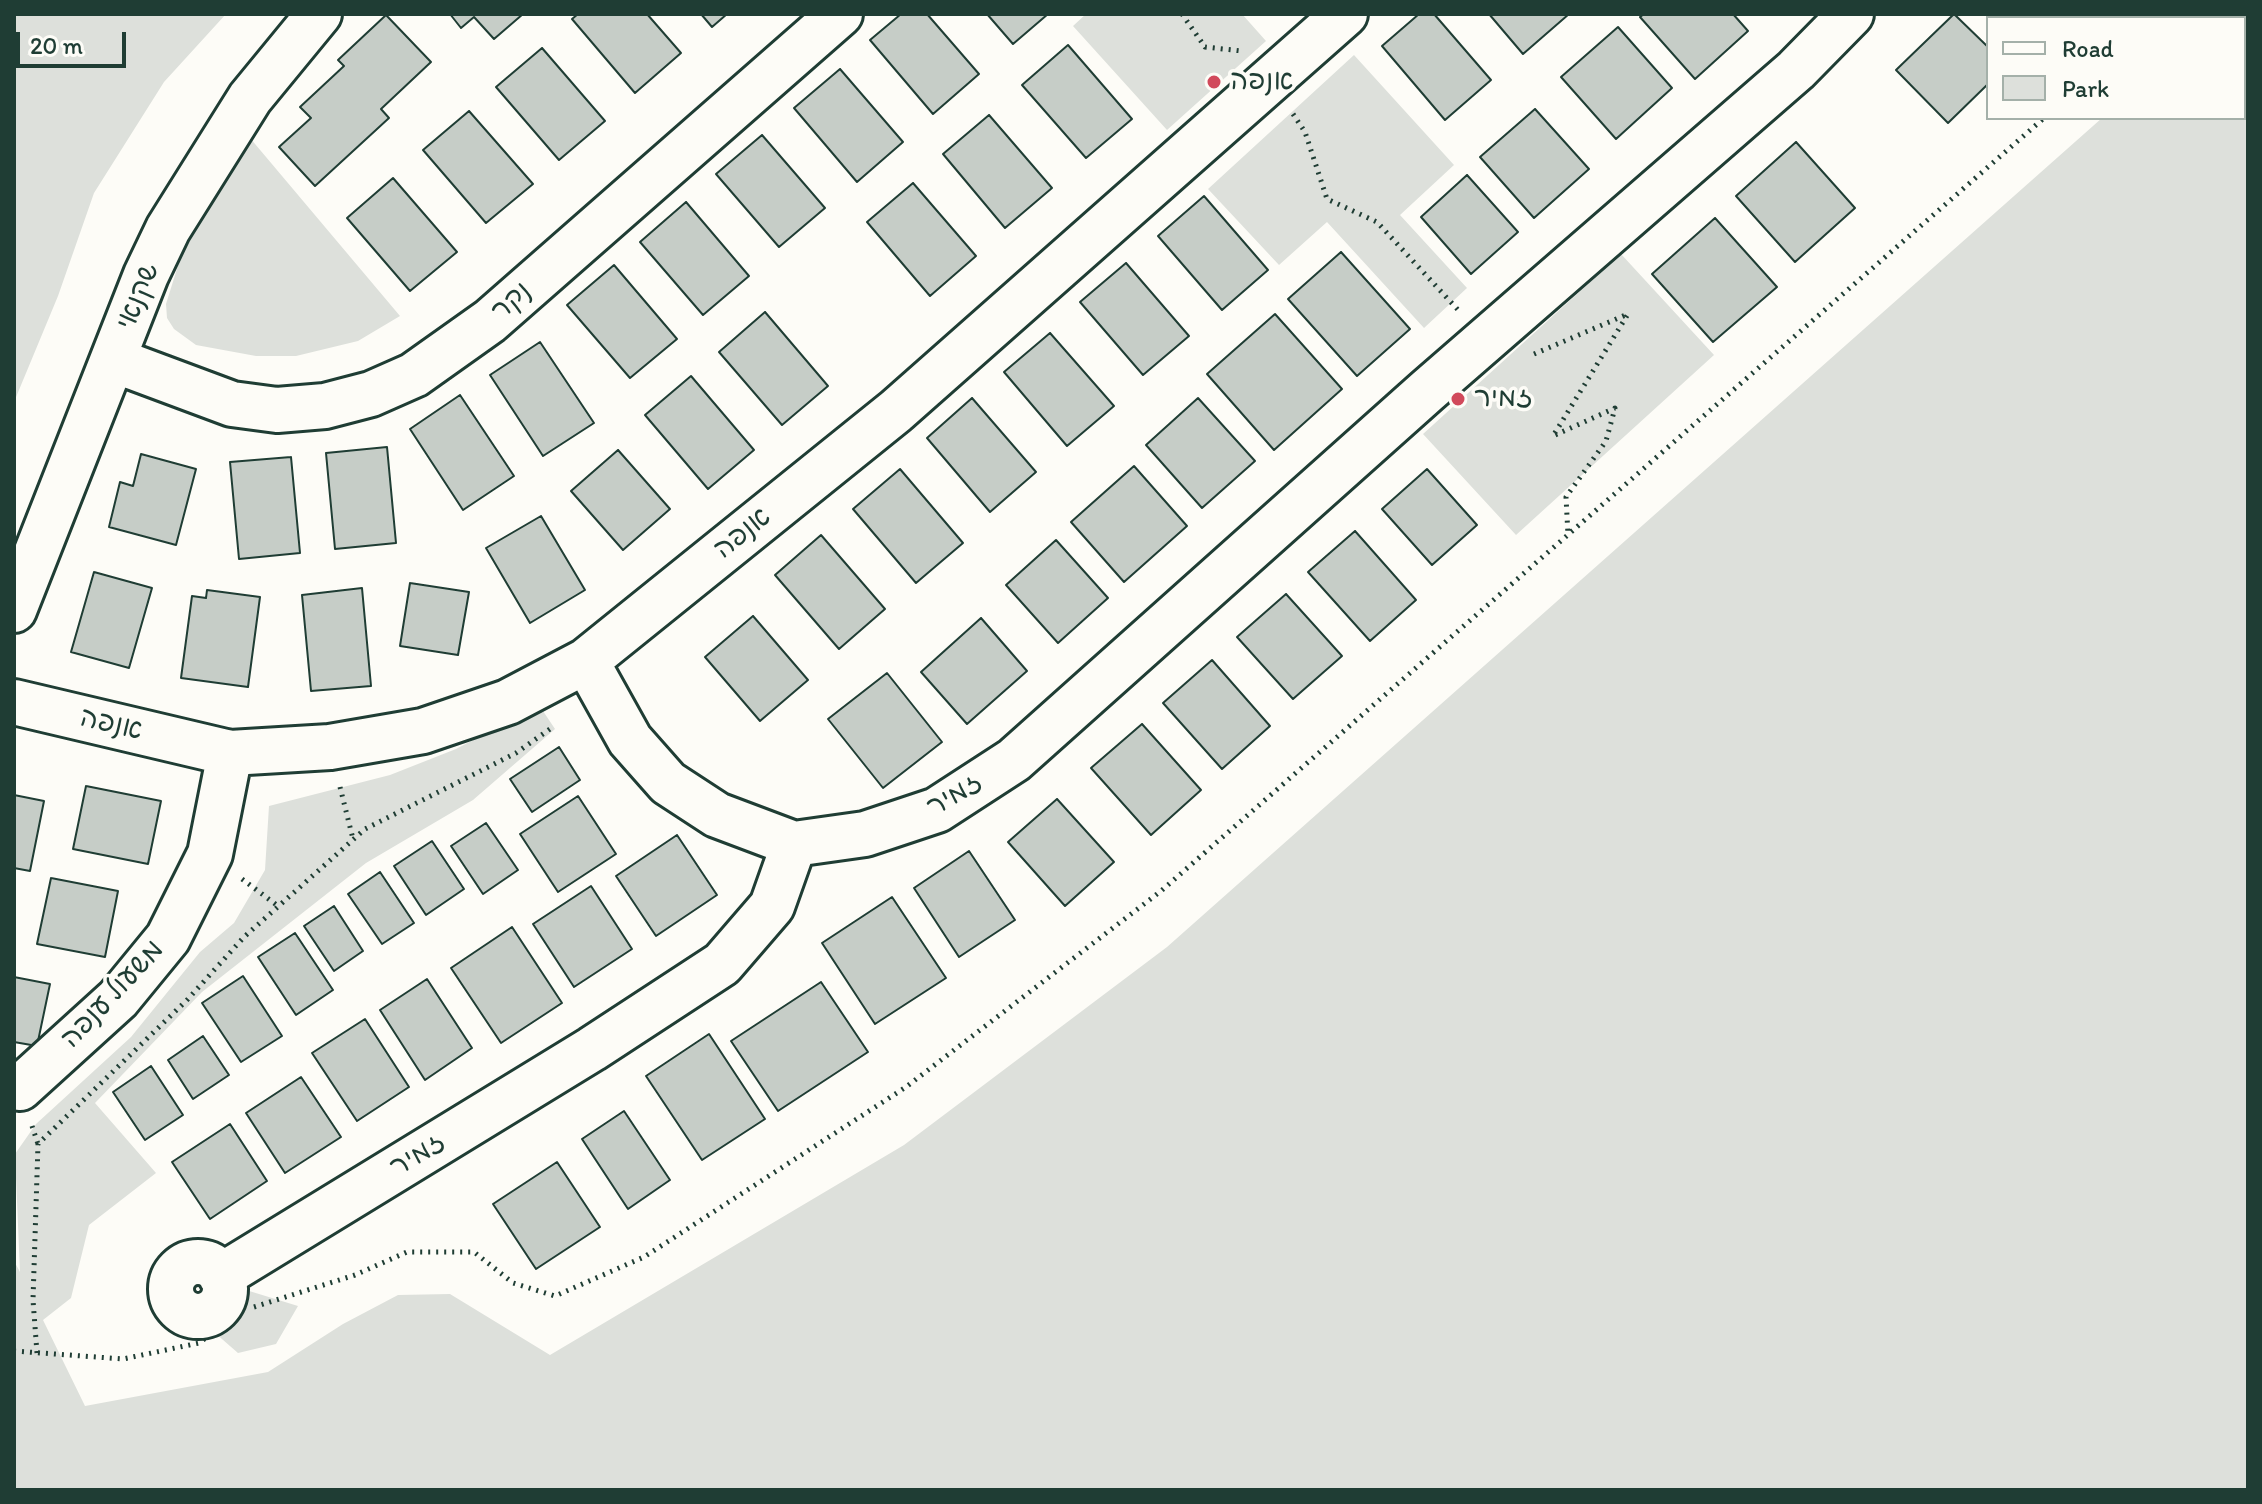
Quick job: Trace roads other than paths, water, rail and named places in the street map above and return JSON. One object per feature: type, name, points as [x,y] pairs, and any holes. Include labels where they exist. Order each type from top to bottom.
[{"type":"street","name":"שקנאי","points":[[14,610],[146,275],[193,184],[250,98],[319,14]]},
{"type":"street","name":"נקר","points":[[114,360],[232,404],[277,410],[325,406],[371,394],[414,375],[490,321],[840,14]]},
{"type":"street","name":"אנפה","points":[[14,702],[230,753],[330,747],[423,731],[508,702],[586,661],[896,411],[1345,14]]},
{"type":"street","name":"זמיר","points":[[221,1276],[592,1049],[722,964],[772,906],[794,844],[865,834],[937,810],[1014,760],[1796,70],[1851,14]]},
{"type":"street","points":[[586,661],[630,740],[668,783],[717,815],[794,844]]},
{"type":"street","name":"משעול ענפה","points":[[20,1088],[118,999],[168,938],[210,854],[230,753]]},
{"type":"place","name":"אנפה","points":[[1214,82]]},
{"type":"place","name":"זמיר","points":[[1458,399]]}]
